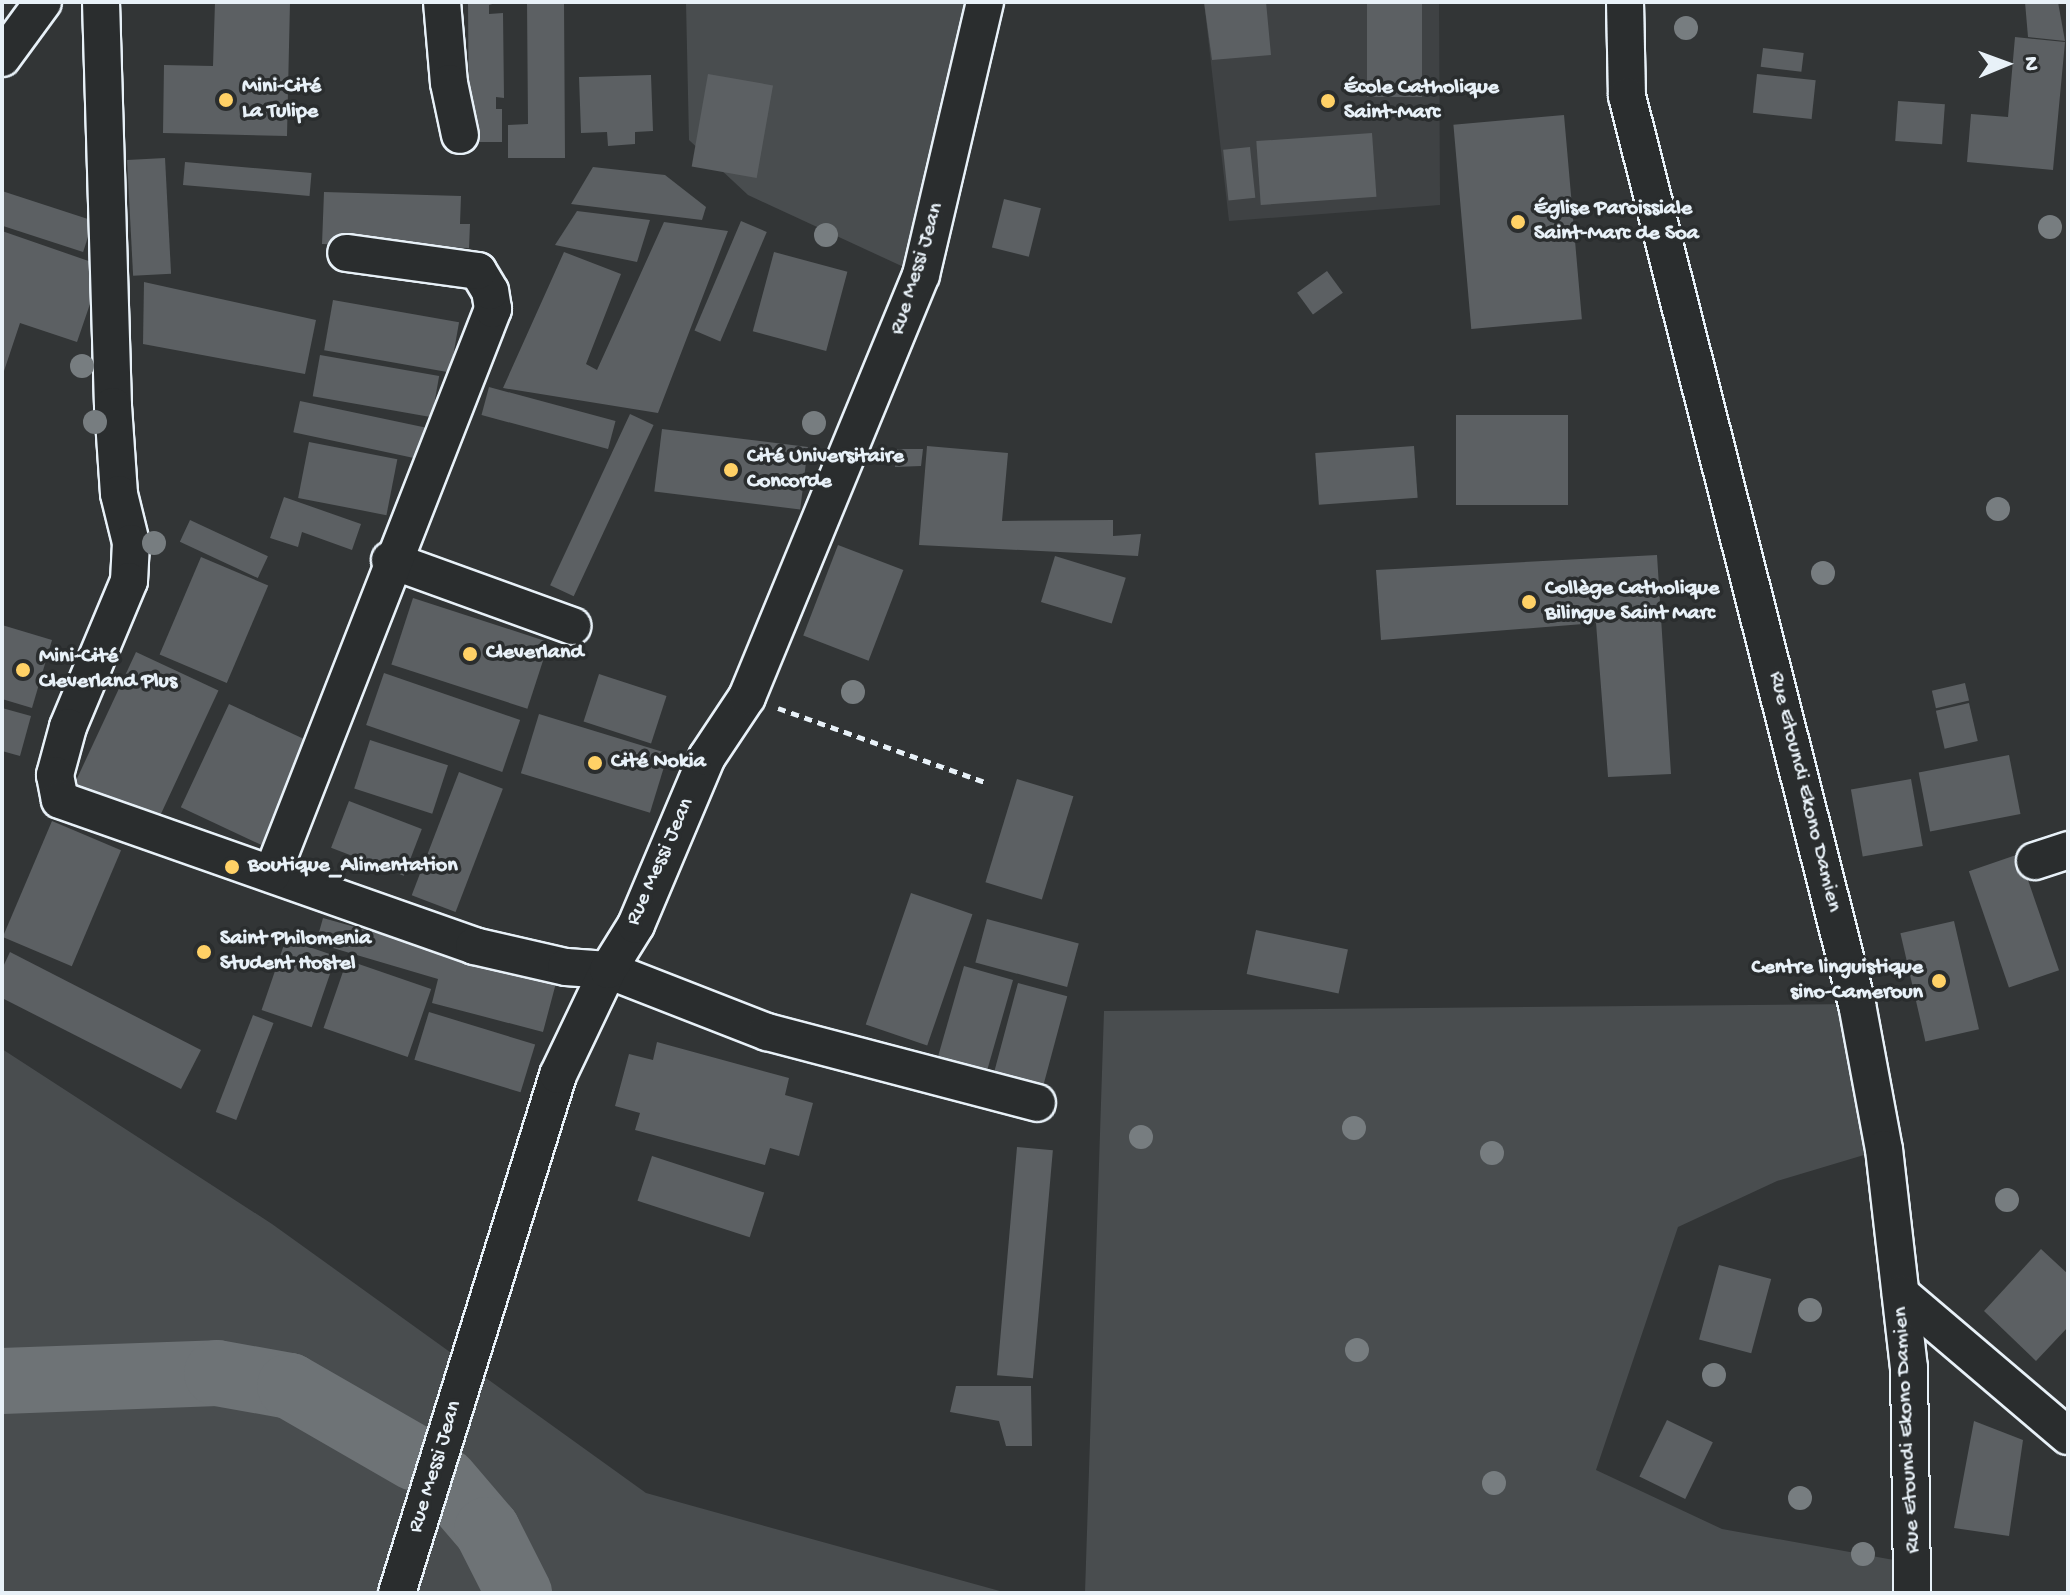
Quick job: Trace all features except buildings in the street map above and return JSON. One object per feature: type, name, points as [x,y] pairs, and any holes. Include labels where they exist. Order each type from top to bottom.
[{"type":"street","points":[[2,58],[43,2]]},
{"type":"street","points":[[101,2],[113,406],[119,494],[131,543],[129,581],[68,727],[55,775],[57,795],[474,946],[566,967],[608,970],[767,1032],[1037,1103]]},
{"type":"street","points":[[442,2],[449,83],[460,135]]},
{"type":"street","name":"Rue Messi Jean","points":[[397,1593],[558,1075],[608,970],[636,925],[707,757],[747,697],[921,275],[985,2]]},
{"type":"street","name":"Rue Etoundi Ekono Damien","points":[[1625,2],[1627,96],[1857,1004],[1884,1149],[1909,1368],[1912,1593]]},
{"type":"street","points":[[272,874],[390,560],[493,309],[490,291],[478,271],[346,253]]},
{"type":"street","points":[[390,560],[572,626]]},
{"type":"street","points":[[1901,1294],[2068,1436]]},
{"type":"path","points":[[747,697],[988,783]]},
{"type":"shaded area","points":[[686,2],[985,2],[921,275],[748,195],[689,140]]},
{"type":"shaded area","name":"École Catholique Saint-Marc","points":[[1204,2],[1439,2],[1440,205],[1229,221]]},
{"type":"shaded area","points":[[1857,1004],[1884,1149],[1777,1181],[1678,1227],[1596,1470],[1722,1529],[1916,1564],[1912,1593],[1085,1593],[1104,1011]]},
{"type":"shaded area","points":[[2,1049],[272,1224],[646,1493],[1007,1593],[2,1593]]},
{"type":"waterway","points":[[2,1381],[217,1373],[290,1386],[415,1458]]},
{"type":"waterway","points":[[445,1481],[487,1530],[519,1593]]},
{"type":"place","name":"Mini-Cité La Tulipe","points":[[226,100]]},
{"type":"place","name":"École Catholique Saint-Marc","points":[[1328,101]]},
{"type":"place","name":"Église Paroissiale Saint-Marc de Soa","points":[[1518,222]]},
{"type":"place","name":"Cité Universitaire Concorde","points":[[731,470]]},
{"type":"place","name":"Collège Catholique Bilingue Saint Marc","points":[[1529,602]]},
{"type":"place","name":"Cleverland","points":[[470,654]]},
{"type":"place","name":"Mini-Cité Cleverland Plus","points":[[23,670]]},
{"type":"place","name":"Cité Nokia","points":[[595,763]]},
{"type":"place","name":"Boutique_Alimentation","points":[[232,867]]},
{"type":"place","name":"Saint Philomenia Student Hostel","points":[[204,952]]},
{"type":"place","name":"Centre linguistique sino-Cameroun","points":[[1939,981]]}]
